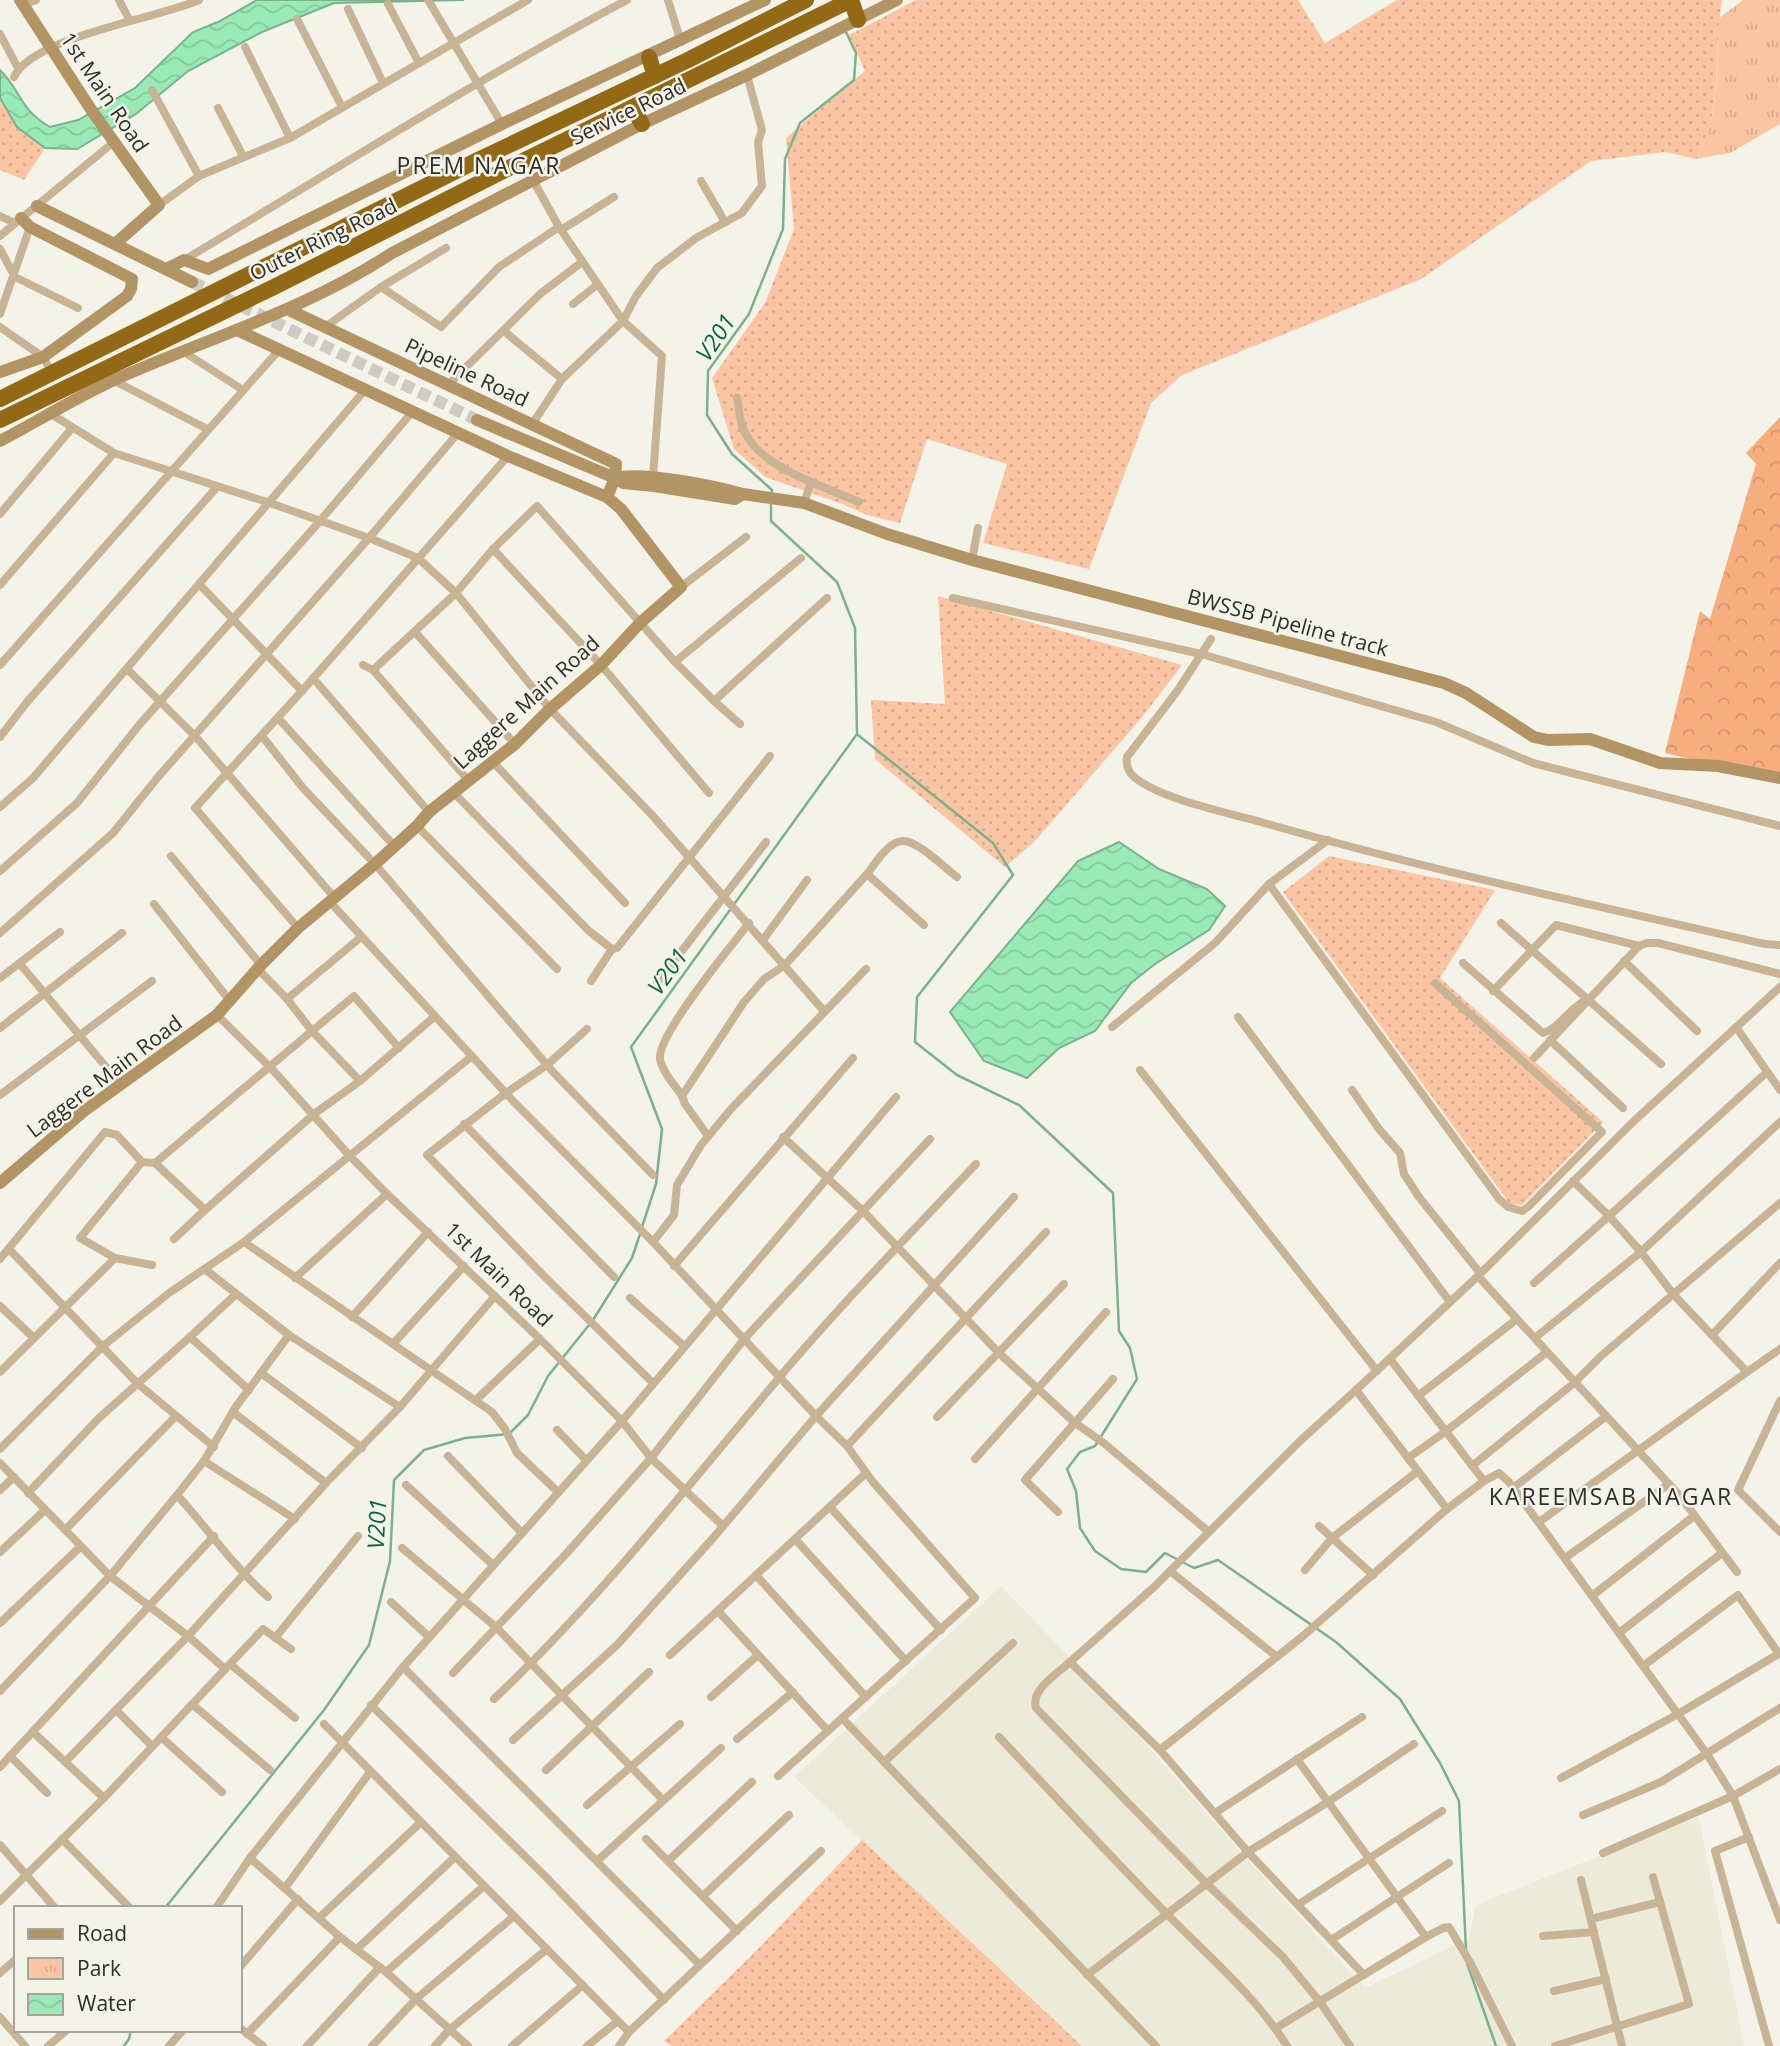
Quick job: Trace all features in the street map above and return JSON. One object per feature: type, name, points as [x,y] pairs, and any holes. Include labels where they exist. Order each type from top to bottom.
[{"type":"highway","name":"Outer Ring Road","points":[[0,399],[478,160],[655,76],[806,0]]},
{"type":"highway","name":"Outer Ring Road","points":[[0,420],[109,375],[633,107],[843,4]]},
{"type":"highway","points":[[843,4],[849,24]]},
{"type":"highway","points":[[649,57],[655,76]]},
{"type":"highway","points":[[633,107],[642,124]]},
{"type":"street","points":[[22,3],[36,0]]},
{"type":"street","points":[[119,0],[130,21]]},
{"type":"street","points":[[168,0],[172,9]]},
{"type":"street","points":[[14,77],[18,68],[52,47],[199,0]]},
{"type":"street","points":[[428,0],[502,124]]},
{"type":"street","points":[[116,244],[159,205],[199,176],[290,138],[528,0]]},
{"type":"street","points":[[668,0],[681,42]]},
{"type":"street","points":[[184,260],[208,269],[502,124],[681,42],[765,0]]},
{"type":"street","name":"Service Road","points":[[0,441],[51,414],[109,375],[184,352],[289,310],[355,278],[392,253],[642,124],[898,0]]},
{"type":"street","points":[[166,269],[477,83],[622,1]]},
{"type":"street","name":"1st Main Road","points":[[22,3],[92,111],[159,205]]},
{"type":"street","points":[[387,4],[419,64]]},
{"type":"street","points":[[348,9],[383,83]]},
{"type":"street","points":[[297,19],[342,107]]},
{"type":"street","points":[[0,34],[18,68]]},
{"type":"street","points":[[245,47],[290,138]]},
{"type":"street","points":[[533,423],[562,379],[622,321],[657,268],[696,238],[742,213],[762,186],[758,142],[762,130],[747,75]]},
{"type":"street","points":[[152,90],[199,176]]},
{"type":"street","points":[[218,107],[243,156]]},
{"type":"street","points":[[0,236],[22,223],[37,206],[115,141]]},
{"type":"street","points":[[533,180],[560,228],[622,321],[662,356],[653,477]]},
{"type":"street","points":[[701,181],[725,222]]},
{"type":"street","points":[[381,287],[441,327],[499,267],[614,197]]},
{"type":"street","points":[[37,206],[192,282]]},
{"type":"street","points":[[0,216],[22,223],[132,279],[127,296],[43,357],[0,372]]},
{"type":"street","points":[[0,314],[14,275],[22,223]]},
{"type":"street","points":[[325,327],[381,287],[446,248]]},
{"type":"street","points":[[0,249],[14,275],[78,308]]},
{"type":"street","points":[[449,384],[540,295],[582,262]]},
{"type":"street","points":[[573,304],[598,284]]},
{"type":"street","name":"Pipeline Road","points":[[289,310],[616,464],[615,478]]},
{"type":"street","points":[[0,327],[43,357],[52,373]]},
{"type":"street","points":[[237,330],[508,456],[607,497],[621,509],[681,587],[746,537]]},
{"type":"street","points":[[505,331],[562,379]]},
{"type":"street","points":[[0,665],[279,350]]},
{"type":"street","points":[[184,352],[243,390]]},
{"type":"street","points":[[109,375],[208,429]]},
{"type":"street","points":[[0,807],[33,778],[365,390]]},
{"type":"street","points":[[737,398],[743,428],[776,465],[859,502]]},
{"type":"street","points":[[0,871],[77,803],[161,701],[320,522],[412,412]]},
{"type":"street","points":[[51,414],[114,453],[270,503],[418,558],[456,593],[550,709],[749,923],[824,1011]]},
{"type":"street","points":[[478,421],[623,483],[654,485],[735,499],[743,494]]},
{"type":"street","points":[[0,514],[72,428]]},
{"type":"street","points":[[0,933],[99,847],[458,433]]},
{"type":"street","points":[[0,585],[114,453]]},
{"type":"street","points":[[298,928],[195,808],[262,736],[508,456]]},
{"type":"street","points":[[607,497],[615,478],[627,474],[743,494]]},
{"type":"street","points":[[804,503],[811,482]]},
{"type":"street","points":[[0,737],[27,702],[217,487]]},
{"type":"street","name":"BWSSB Pipeline track","points":[[743,494],[804,503],[887,534],[972,560],[1444,683],[1466,693],[1526,733],[1541,739],[1590,739],[1660,763],[1718,765],[1780,778]]},
{"type":"street","points":[[373,670],[456,593],[494,549],[537,506],[675,662],[740,724]]},
{"type":"street","points":[[972,560],[978,528]]},
{"type":"street","points":[[494,549],[601,664],[709,793]]},
{"type":"street","points":[[675,662],[801,558]]},
{"type":"street","points":[[200,585],[302,691]]},
{"type":"street","name":"Laggere Main Road","points":[[0,1183],[84,1111],[217,1015],[298,928],[376,864],[418,826],[429,812],[515,744],[681,587]]},
{"type":"street","points":[[713,701],[827,598]]},
{"type":"street","points":[[953,598],[1201,654],[1436,722],[1533,763],[1780,827]]},
{"type":"street","points":[[415,632],[515,744]]},
{"type":"street","points":[[1211,639],[1178,690],[1126,757],[1129,772],[1143,783],[1167,794],[1402,861],[1765,944],[1780,945]]},
{"type":"street","points":[[363,665],[373,670],[467,780]]},
{"type":"street","points":[[127,669],[228,772],[361,937],[434,1017],[847,1446],[866,1474],[975,1598],[778,1776]]},
{"type":"street","points":[[313,678],[429,812]]},
{"type":"street","points":[[278,718],[395,847]]},
{"type":"street","points":[[262,736],[303,788],[376,864],[547,1065],[653,1175]]},
{"type":"street","points":[[591,981],[611,949],[617,947],[690,858],[769,756]]},
{"type":"street","points":[[492,761],[625,903]]},
{"type":"street","points":[[453,792],[589,931],[611,949]]},
{"type":"street","points":[[418,826],[557,969]]},
{"type":"street","points":[[682,1096],[744,1002],[764,979],[785,965],[894,844],[903,840],[914,843],[957,877]]},
{"type":"street","points":[[1112,1027],[1215,943],[1269,884],[1328,841]]},
{"type":"street","points":[[657,983],[766,842]]},
{"type":"street","points":[[171,856],[312,1031],[360,1081]]},
{"type":"street","points":[[867,874],[924,925]]},
{"type":"street","points":[[763,940],[807,880]]},
{"type":"street","points":[[1269,884],[1499,1199],[1508,1207],[1522,1211],[1602,1132],[1435,982]]},
{"type":"street","points":[[154,904],[230,1001]]},
{"type":"street","points":[[708,1136],[668,1076],[660,1059],[662,1045],[680,1015],[749,923]]},
{"type":"street","points":[[1501,923],[1661,1064]]},
{"type":"street","points":[[1493,991],[1556,925],[1639,946]]},
{"type":"street","points":[[0,978],[60,932]]},
{"type":"street","points":[[0,1028],[122,933]]},
{"type":"street","points":[[287,999],[361,937]]},
{"type":"street","points":[[1534,1058],[1624,961],[1639,946],[1647,943],[1658,943],[1780,974]]},
{"type":"street","points":[[1624,961],[1697,1031]]},
{"type":"street","points":[[1463,963],[1543,1033],[1550,1031],[1577,1004],[1588,999]]},
{"type":"street","points":[[20,964],[121,1085]]},
{"type":"street","points":[[653,1242],[674,1215],[677,1185],[708,1136],[866,969]]},
{"type":"street","points":[[0,1095],[152,982]]},
{"type":"street","points":[[1350,2046],[1320,2001],[1283,1957],[1207,1884],[1036,1708],[1036,1694],[1185,1556],[1300,1441],[1479,1275],[1634,1121],[1780,987]]},
{"type":"street","points":[[155,1163],[354,996],[399,1048]]},
{"type":"street","name":"1st Main Road","points":[[217,1015],[271,1068],[387,1194],[540,1339],[622,1421],[651,1458],[723,1526]]},
{"type":"street","points":[[174,1239],[314,1114],[360,1081],[434,1017]]},
{"type":"street","points":[[1238,1017],[1450,1302]]},
{"type":"street","points":[[1736,1027],[1780,1090]]},
{"type":"street","points":[[587,1029],[547,1065],[464,1124],[427,1155],[653,1383]]},
{"type":"street","points":[[1550,1040],[1623,1108]]},
{"type":"street","points":[[0,1449],[103,1346],[169,1293],[244,1242],[472,1056]]},
{"type":"street","points":[[674,1265],[853,1059]]},
{"type":"street","points":[[1140,1070],[1377,1371]]},
{"type":"street","points":[[1534,1283],[1767,1072]]},
{"type":"street","points":[[1352,1090],[1379,1129],[1400,1153],[1404,1174],[1419,1197],[1479,1275],[1574,1383],[1680,1496],[1737,1572]]},
{"type":"street","points":[[217,1906],[250,1858],[371,1705],[622,1421],[896,1097]]},
{"type":"street","points":[[1536,1337],[1641,1252],[1780,1122]]},
{"type":"street","points":[[464,1124],[614,1277]]},
{"type":"street","points":[[0,1258],[105,1132],[117,1135],[142,1162],[155,1163],[205,1210]]},
{"type":"street","points":[[783,1137],[863,1211],[999,1353],[1074,1422],[1209,1532]]},
{"type":"street","points":[[453,1673],[566,1554],[651,1458],[745,1338],[930,1139]]},
{"type":"street","points":[[142,1162],[80,1238],[115,1258],[152,1265]]},
{"type":"street","points":[[494,1699],[611,1579],[780,1376],[976,1164]]},
{"type":"street","points":[[1573,1181],[1609,1216],[1673,1294],[1747,1372]]},
{"type":"street","points":[[295,1278],[387,1194]]},
{"type":"street","points":[[513,1740],[617,1645],[816,1416],[1014,1197]]},
{"type":"street","points":[[1472,1466],[1574,1383],[1780,1203]]},
{"type":"street","points":[[352,1317],[428,1232]]},
{"type":"street","points":[[847,1446],[1046,1232]]},
{"type":"street","points":[[244,1242],[492,1412],[505,1429],[517,1453],[558,1492]]},
{"type":"street","points":[[9,1249],[138,1384],[214,1447]]},
{"type":"street","points":[[0,1371],[115,1258]]},
{"type":"street","points":[[1712,1335],[1780,1263]]},
{"type":"street","points":[[393,1344],[464,1265]]},
{"type":"street","points":[[206,1270],[289,1335],[400,1407]]},
{"type":"street","points":[[937,1417],[1064,1284]]},
{"type":"street","points":[[28,1493],[99,1418],[235,1295]]},
{"type":"street","points":[[65,1762],[188,1636],[326,1483],[400,1407],[495,1296]]},
{"type":"street","points":[[630,1298],[684,1346]]},
{"type":"street","points":[[0,1306],[34,1338]]},
{"type":"street","points":[[975,1459],[1106,1312]]},
{"type":"street","points":[[1418,1396],[1517,1319]]},
{"type":"street","points":[[0,1691],[110,1576],[177,1495],[214,1447],[249,1390],[289,1335]]},
{"type":"street","points":[[190,1337],[249,1390]]},
{"type":"street","points":[[475,1400],[540,1339]]},
{"type":"street","points":[[1539,1522],[1780,1349]]},
{"type":"street","points":[[1408,1458],[1547,1352]]},
{"type":"street","points":[[1390,1359],[1484,1481]]},
{"type":"street","points":[[261,1373],[362,1448]]},
{"type":"street","points":[[1058,1512],[1025,1480],[1113,1379]]},
{"type":"street","points":[[1356,1391],[1447,1509]]},
{"type":"street","points":[[1780,1401],[1738,1490],[1780,1532]]},
{"type":"street","points":[[234,1413],[326,1483]]},
{"type":"street","points":[[65,1531],[175,1417]]},
{"type":"street","points":[[1513,1488],[1605,1417]]},
{"type":"street","points":[[557,1430],[586,1460]]},
{"type":"street","points":[[448,1456],[522,1533]]},
{"type":"street","points":[[204,1461],[295,1519]]},
{"type":"street","points":[[0,1463],[110,1576],[295,1718]]},
{"type":"street","points":[[1305,1570],[1332,1538],[1418,1471]]},
{"type":"street","points":[[1160,1750],[1309,1631],[1447,1509],[1499,1473],[1539,1522],[1707,1754],[1733,1796],[1780,1920]]},
{"type":"street","points":[[670,1655],[866,1474]]},
{"type":"street","points":[[0,1490],[14,1477]]},
{"type":"street","points":[[1565,1558],[1669,1484]]},
{"type":"street","points":[[406,1485],[493,1566]]},
{"type":"street","points":[[177,1495],[214,1536],[243,1576],[268,1597]]},
{"type":"street","points":[[830,1507],[941,1630]]},
{"type":"street","points":[[0,1552],[45,1510]]},
{"type":"street","points":[[1592,1595],[1693,1516]]},
{"type":"street","points":[[1319,1526],[1373,1575]]},
{"type":"street","points":[[0,1767],[214,1536]]},
{"type":"street","points":[[275,1638],[358,1536]]},
{"type":"street","points":[[795,1539],[906,1661]]},
{"type":"street","points":[[0,1623],[80,1547]]},
{"type":"street","points":[[402,1548],[496,1628],[663,1800]]},
{"type":"street","points":[[1619,1633],[1722,1553]]},
{"type":"street","points":[[1172,1568],[1277,1657]]},
{"type":"street","points":[[756,1576],[866,1697]]},
{"type":"street","points":[[1561,1777],[1678,1714],[1779,1654],[1738,1595],[1643,1666]]},
{"type":"street","points":[[391,1602],[429,1637]]},
{"type":"street","points":[[718,1611],[828,1731]]},
{"type":"street","points":[[0,1901],[104,1798],[263,1629],[291,1649]]},
{"type":"street","points":[[884,1762],[1013,1643]]},
{"type":"street","points":[[711,1697],[758,1655]]},
{"type":"street","points":[[1070,1662],[1160,1750],[1248,1852],[1364,1975]]},
{"type":"street","points":[[403,1667],[701,1965]]},
{"type":"street","points":[[547,1770],[649,1672]]},
{"type":"street","points":[[737,1739],[793,1692]]},
{"type":"street","points":[[192,1704],[270,1770]]},
{"type":"street","points":[[371,1705],[545,1876],[664,2000]]},
{"type":"street","points":[[1583,1815],[1661,1782],[1780,1708]]},
{"type":"street","points":[[116,1710],[152,1746]]},
{"type":"street","points":[[1215,1813],[1362,1717]]},
{"type":"street","points":[[842,1718],[1156,2046]]},
{"type":"street","points":[[324,1724],[629,2032]]},
{"type":"street","points":[[587,1805],[680,1724]]},
{"type":"street","points":[[33,1732],[104,1798]]},
{"type":"street","points":[[161,1737],[222,1792]]},
{"type":"street","points":[[999,1737],[1166,1913],[1237,1982],[1276,2028],[1287,2046]]},
{"type":"street","points":[[1087,1975],[1248,1852],[1413,1744]]},
{"type":"street","points":[[597,1861],[721,1748]]},
{"type":"street","points":[[10,1756],[47,1793]]},
{"type":"street","points":[[1297,1759],[1426,1937]]},
{"type":"street","points":[[1603,1853],[1733,1796],[1780,1769]]},
{"type":"street","points":[[285,1888],[370,1772]]},
{"type":"street","points":[[668,1861],[752,1782]]},
{"type":"street","points":[[1299,1904],[1442,1811]]},
{"type":"street","points":[[703,1896],[789,1815]]},
{"type":"street","points":[[319,1918],[421,1822]]},
{"type":"street","points":[[1749,1836],[1716,1851],[1769,2046]]},
{"type":"street","points":[[62,1839],[128,1906]]},
{"type":"street","points":[[646,1839],[737,1931]]},
{"type":"street","points":[[0,1845],[53,1906]]},
{"type":"street","points":[[619,2046],[629,2032],[821,1851]]},
{"type":"street","points":[[357,1949],[455,1857]]},
{"type":"street","points":[[250,1858],[468,2046]]},
{"type":"street","points":[[1331,1940],[1450,1863]]},
{"type":"street","points":[[1555,2046],[1689,2004],[1653,1877]]},
{"type":"street","points":[[1581,1880],[1622,2046]]},
{"type":"street","points":[[307,2046],[383,1970],[484,1886]]},
{"type":"street","points":[[242,1965],[298,1899]]},
{"type":"street","points":[[1591,1919],[1660,1902]]},
{"type":"street","points":[[372,2046],[416,1999],[514,1916]]},
{"type":"street","points":[[1276,2028],[1426,1937],[1449,1927],[1471,1964],[1512,2046]]},
{"type":"street","points":[[1543,1936],[1594,1932]]},
{"type":"street","points":[[263,2046],[244,2031],[340,1937]]},
{"type":"street","points":[[435,2046],[449,2030],[547,1949]]},
{"type":"street","points":[[0,1973],[14,1961]]},
{"type":"street","points":[[1555,1991],[1606,1979]]},
{"type":"street","points":[[512,2046],[583,1985]]},
{"type":"street","points":[[0,2017],[12,2023]]},
{"type":"street","points":[[587,2046],[618,2021]]},
{"type":"street","points":[[48,2046],[65,2032]]},
{"type":"street","points":[[169,2046],[181,2032]]},
{"type":"shaded area","points":[[1001,1586],[1075,1663],[1238,1849],[1365,1988],[1469,1938],[1476,1905],[1699,1817],[1744,2046],[1082,2046],[794,1777]]},
{"type":"green space","points":[[916,0],[1298,0],[1325,43],[1397,0],[1722,0],[1711,122],[1696,159],[1666,152],[1591,161],[1421,279],[1182,375],[1151,403],[1089,569],[983,543],[1007,464],[927,439],[900,523],[867,515],[765,477],[734,449],[712,378],[765,303],[794,229],[786,138],[865,71],[849,35]]},
{"type":"green space","points":[[1743,0],[1780,0],[1780,124],[1730,153],[1696,159],[1710,126],[1716,91],[1719,18]]},
{"type":"green space","points":[[0,98],[17,127],[45,148],[24,180],[0,170]]},
{"type":"green space","points":[[1780,417],[1780,779],[1665,753],[1700,611],[1710,619],[1756,464],[1746,453]]},
{"type":"green space","points":[[938,596],[1182,665],[1143,716],[1034,842],[1005,867],[875,759],[871,700],[945,704]]},
{"type":"green space","points":[[1329,856],[1495,890],[1440,978],[1603,1122],[1522,1205],[1510,1204],[1283,892]]},
{"type":"green space","points":[[862,1840],[1082,2046],[672,2046],[664,2041],[754,1953]]},
{"type":"water","points":[[257,0],[464,0],[334,3],[262,32],[188,71],[136,114],[77,149],[45,148],[17,127],[0,98],[0,70],[32,114],[50,127],[78,120],[135,88],[193,32],[218,22]]},
{"type":"water","points":[[1119,842],[1159,869],[1207,889],[1225,906],[1209,930],[1155,964],[1131,983],[1095,1031],[1059,1048],[1027,1078],[984,1061],[950,1012],[1078,861]]},
{"type":"waterway","name":"V201","points":[[771,494],[772,490],[732,454],[707,415],[708,371],[749,314],[783,229],[785,159],[800,123],[854,80],[856,53],[845,30]]},
{"type":"waterway","name":"V201","points":[[642,1227],[656,1184],[662,1129],[631,1047],[857,734],[855,628],[837,582],[771,521],[771,504]]},
{"type":"waterway","points":[[858,735],[993,843],[1013,875],[917,997],[915,1042],[957,1075],[1019,1105],[1113,1193],[1119,1331],[1130,1348],[1137,1379],[1095,1446],[1080,1452],[1067,1469],[1076,1491],[1080,1528],[1095,1551],[1121,1569],[1146,1572],[1165,1553],[1194,1568],[1218,1560],[1336,1642],[1400,1699],[1440,1763],[1459,1801],[1466,1950]]},
{"type":"waterway","name":"V201","points":[[593,1320],[632,1258],[640,1234]]},
{"type":"waterway","name":"V201","points":[[167,1906],[324,1710],[369,1645],[390,1561],[394,1480],[424,1450],[465,1438],[509,1434],[528,1415],[548,1376],[589,1325]]},
{"type":"waterway","points":[[1467,1963],[1496,2046]]},
{"type":"waterway","name":"V201","points":[[124,2046],[131,2032]]},
{"type":"tunnel","points":[[192,282],[477,420]]},
{"type":"district","name":"PREM NAGAR","points":[[479,165]]},
{"type":"district","name":"KAREEMSAB NAGAR","points":[[1611,1496]]}]
